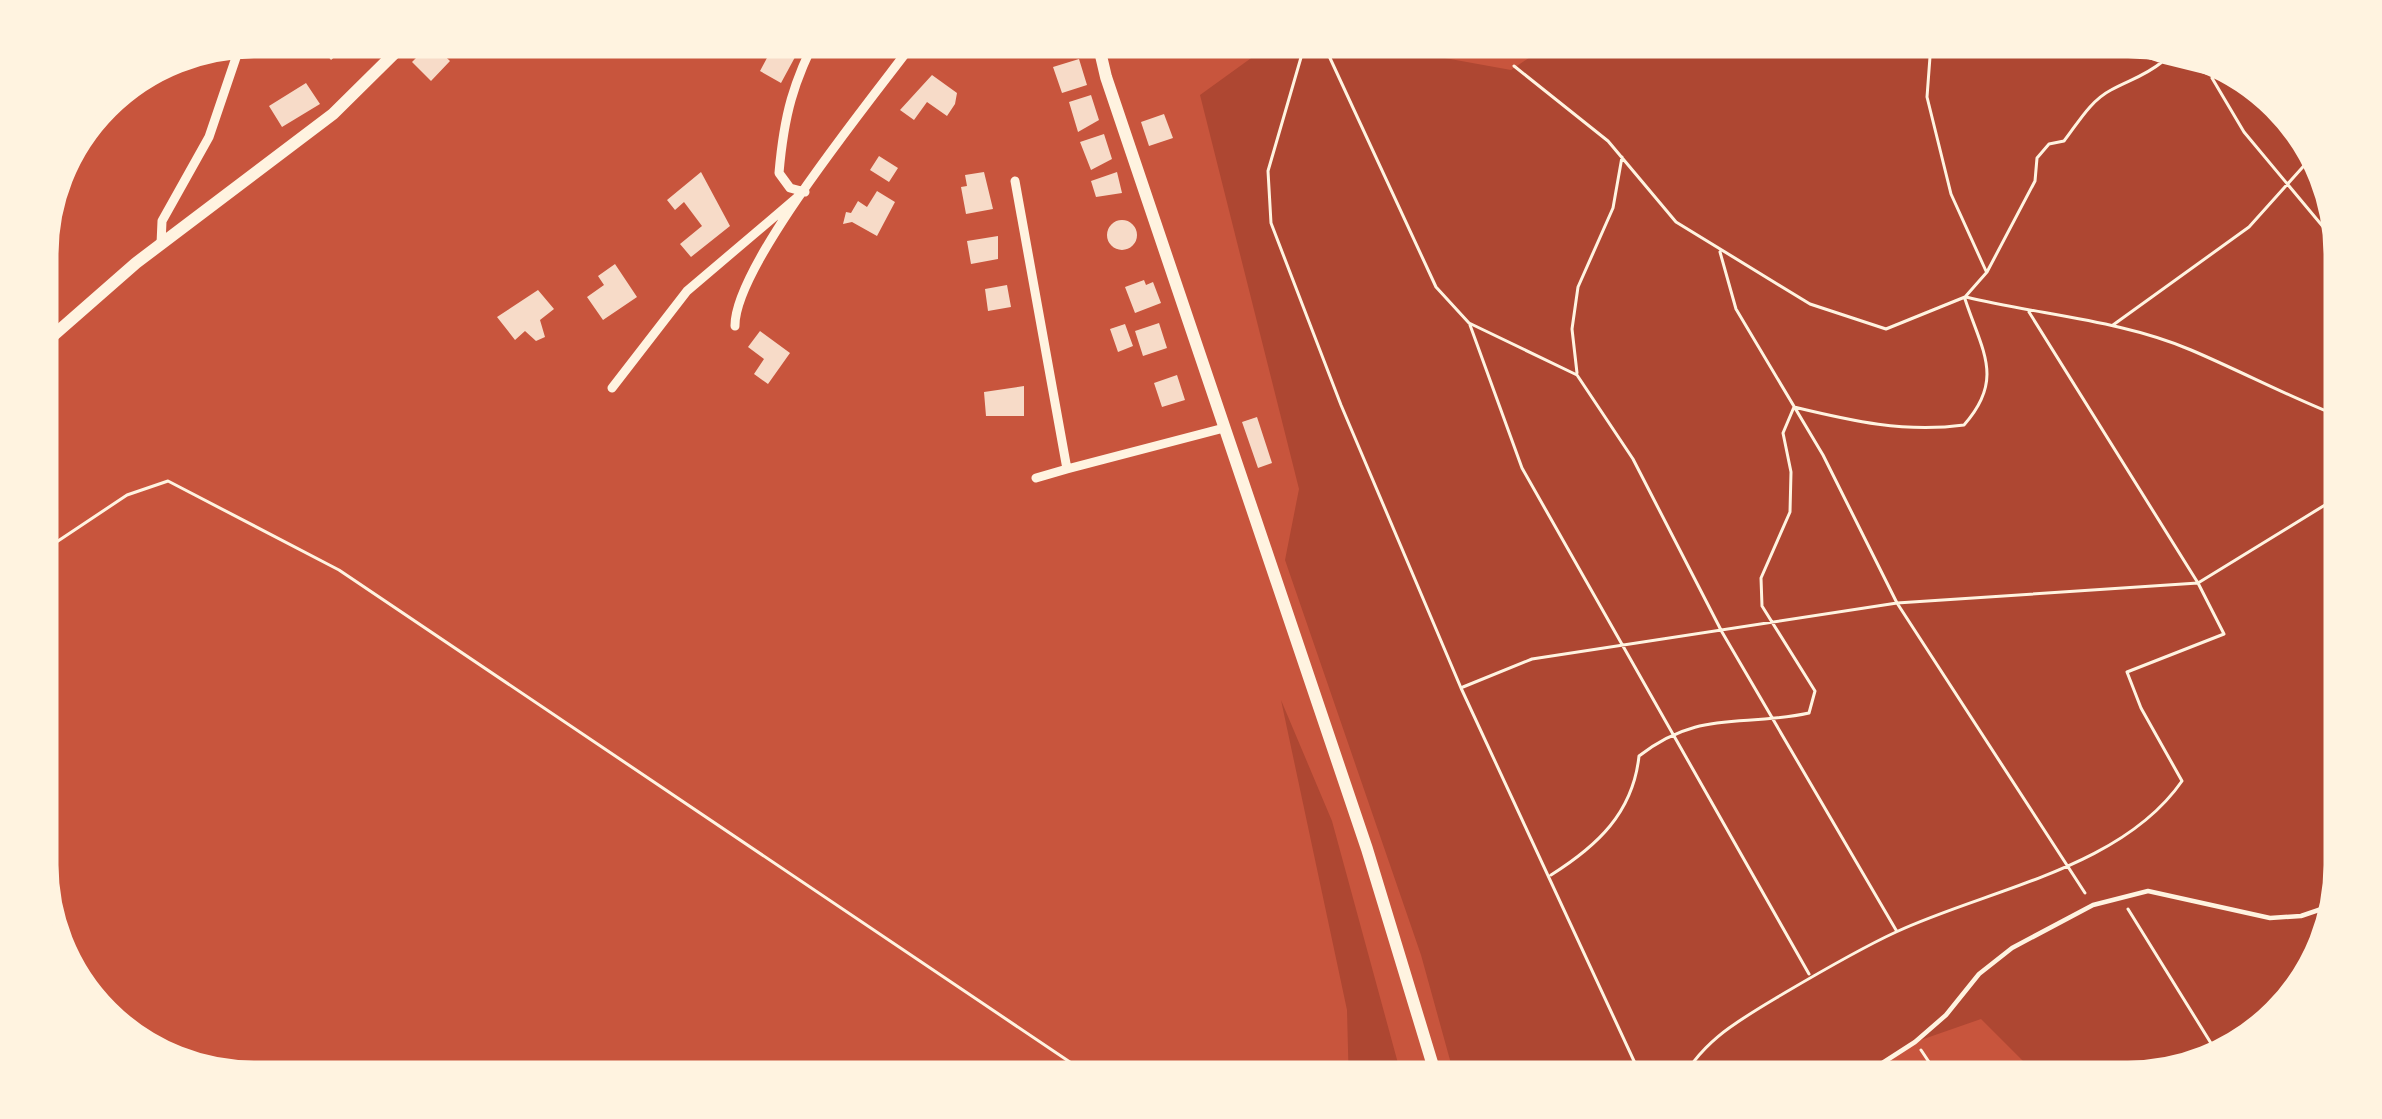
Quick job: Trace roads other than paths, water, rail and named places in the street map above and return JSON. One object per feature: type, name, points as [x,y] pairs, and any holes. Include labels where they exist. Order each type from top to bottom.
[{"type":"street","points":[[51,334],[156,248],[307,136],[396,51]]},
{"type":"street","points":[[805,192],[790,188],[779,173],[790,88],[809,51]]},
{"type":"street","points":[[735,326],[735,304],[805,192],[908,51]]},
{"type":"street","points":[[1102,51],[1367,849],[1434,1068]]},
{"type":"street","points":[[156,248],[162,221],[209,137],[238,53]]},
{"type":"street","points":[[1015,182],[1067,470]]},
{"type":"street","points":[[612,388],[687,291],[805,192]]},
{"type":"street","points":[[1036,478],[1224,428]]},
{"type":"lane","points":[[1875,1068],[1916,1042],[2012,948],[2093,905],[2147,890],[2270,918],[2300,916],[2326,907]]}]
